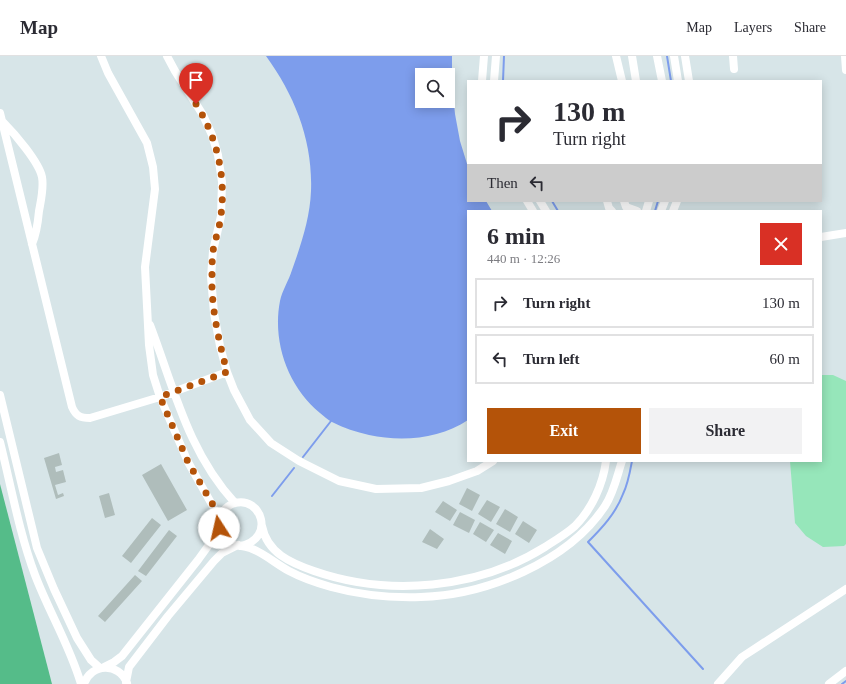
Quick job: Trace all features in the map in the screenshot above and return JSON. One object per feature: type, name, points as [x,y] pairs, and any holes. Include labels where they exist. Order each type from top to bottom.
[{"type":"street","points":[[101,56],[108,73],[147,143],[153,167],[155,189],[145,267],[149,345],[153,375],[160,397],[188,462],[220,517]]},
{"type":"street","points":[[167,56],[203,115],[212,135],[218,155],[222,182],[221,216],[213,251],[212,278],[214,313],[220,346],[227,372],[234,390],[250,420],[271,443],[299,461],[339,480],[376,489],[421,488],[477,472],[492,462]]},
{"type":"street","points":[[482,80],[484,56]]},
{"type":"street","points":[[494,80],[496,56]]},
{"type":"street","points":[[616,56],[622,80]]},
{"type":"street","points":[[632,56],[636,80]]},
{"type":"street","points":[[657,56],[662,80]]},
{"type":"street","points":[[674,56],[678,80]]},
{"type":"street","points":[[685,56],[689,80]]},
{"type":"street","points":[[733,56],[734,69]]},
{"type":"street","points":[[845,56],[846,70]]},
{"type":"street","points":[[0,113],[72,407],[76,415],[82,418],[90,418],[160,397],[227,372]]},
{"type":"street","points":[[2,121],[12,131],[38,166],[42,176],[36,233],[32,244]]},
{"type":"street","points":[[624,202],[626,207],[634,210]]},
{"type":"street","points":[[822,237],[846,233]]},
{"type":"street","points":[[148,319],[180,412],[200,453],[217,481],[236,503]]},
{"type":"street","points":[[0,396],[38,548],[54,589],[77,638],[91,660],[102,667],[116,670],[122,675],[126,683]]},
{"type":"street","points":[[0,442],[26,549],[35,576],[83,684]]},
{"type":"street","points":[[83,684],[93,671],[114,662],[122,656],[198,560],[214,537],[219,528],[220,517],[228,506],[236,503],[249,504],[255,508],[260,514],[264,538],[280,555],[296,565],[338,578],[376,585],[426,585],[454,582],[500,570],[522,560],[565,534],[575,526],[591,505],[600,487],[606,462]]},
{"type":"street","points":[[219,528],[226,541],[255,550],[275,564],[309,580],[350,592],[376,596],[422,597],[463,591],[484,586],[521,572],[541,562],[578,537],[584,532],[605,506],[612,494],[622,462]]},
{"type":"street","points":[[126,683],[129,667],[168,616],[214,561],[222,553],[239,545],[249,544],[255,540],[260,534],[262,526]]},
{"type":"street","points":[[718,684],[742,657],[846,589]]},
{"type":"street","points":[[828,684],[846,671]]},
{"type":"green space","points":[[822,375],[833,375],[846,381],[846,544],[844,546],[823,547],[806,536],[795,523],[790,462],[822,462]]},
{"type":"green space","points":[[0,484],[52,684],[0,684]]},
{"type":"water","points":[[266,56],[452,56],[452,68],[415,68],[415,108],[454,108],[460,141],[467,164],[467,202],[487,202],[491,210],[467,210],[467,421],[457,426],[433,435],[407,438],[382,437],[359,433],[332,422],[320,413],[299,390],[291,377],[281,348],[278,332],[278,317],[281,297],[291,274],[302,241],[307,221],[311,191],[309,154],[294,103],[286,87]]},
{"type":"building","points":[[59,453],[62,465],[55,467],[56,472],[63,470],[66,482],[55,485],[58,495],[63,493],[64,496],[56,499],[44,458]]},
{"type":"building","points":[[161,464],[187,510],[168,521],[142,475]]},
{"type":"building","points":[[467,488],[480,495],[472,511],[459,504]]},
{"type":"building","points":[[109,493],[115,515],[105,518],[99,496]]},
{"type":"building","points":[[487,500],[500,507],[491,522],[478,514]]},
{"type":"building","points":[[443,501],[457,510],[450,521],[435,512]]},
{"type":"building","points":[[505,509],[518,517],[510,532],[496,524]]},
{"type":"building","points":[[460,512],[475,520],[469,533],[453,525]]},
{"type":"building","points":[[152,518],[161,525],[131,563],[122,556]]},
{"type":"building","points":[[523,521],[537,530],[529,543],[515,534]]},
{"type":"building","points":[[480,522],[494,530],[486,542],[473,534]]},
{"type":"building","points":[[430,529],[444,539],[437,549],[422,542]]},
{"type":"building","points":[[169,530],[177,536],[146,576],[138,571]]},
{"type":"building","points":[[498,533],[512,541],[505,554],[490,545]]},
{"type":"building","points":[[135,575],[142,581],[105,622],[98,616]]},
{"type":"waterway","points":[[503,80],[504,56]]},
{"type":"waterway","points":[[667,56],[671,80]]},
{"type":"waterway","points":[[553,202],[557,210]]},
{"type":"waterway","points":[[655,210],[658,202]]},
{"type":"waterway","points":[[303,457],[331,421]]},
{"type":"waterway","points":[[632,462],[629,478],[617,508],[588,542],[703,669]]},
{"type":"waterway","points":[[272,496],[294,468]]},
{"type":"waterway","points":[[842,684],[846,681]]},
{"type":"route","points":[[196,104],[212,135],[218,155],[222,182],[221,216],[213,251],[212,278],[214,313],[220,346],[227,372],[160,397],[188,462],[220,517],[218,521],[219,528]]}]
